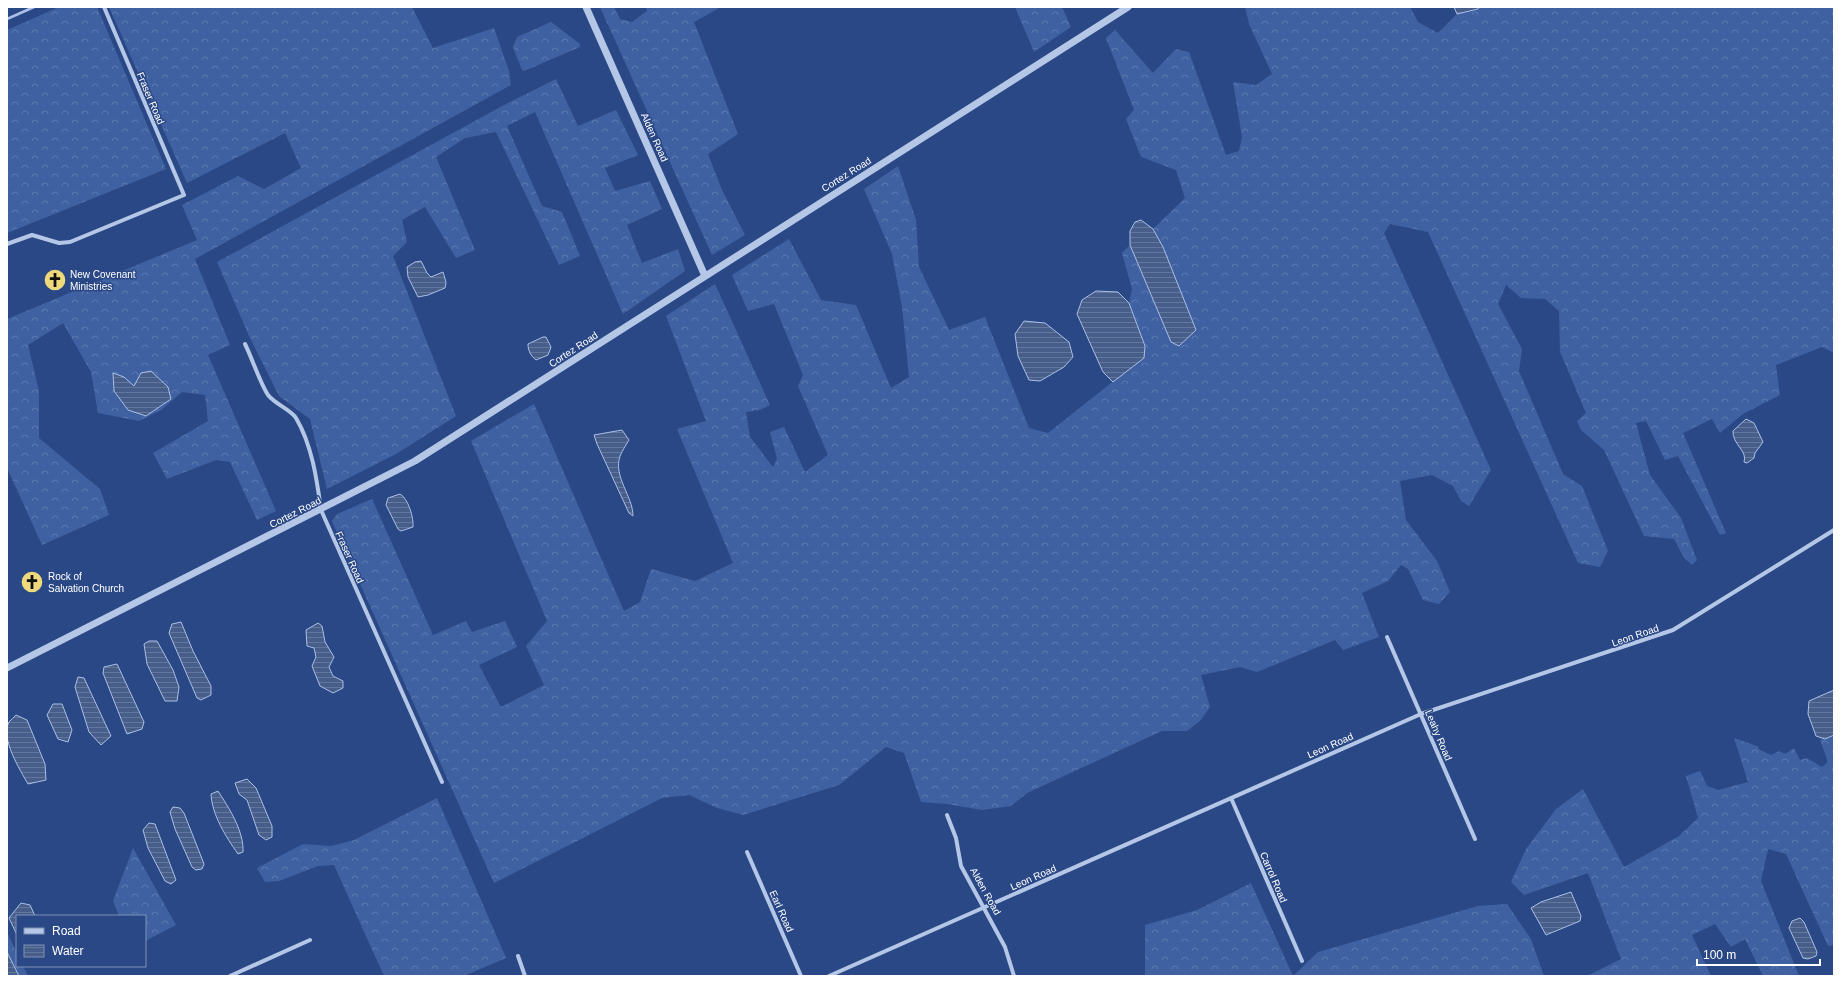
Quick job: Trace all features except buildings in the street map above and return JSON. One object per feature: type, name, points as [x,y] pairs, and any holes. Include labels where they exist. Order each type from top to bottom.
[{"type":"street","name":"Fraser Road","points":[[7,244],[32,235],[59,243],[70,242],[184,195],[104,7]]},
{"type":"street","name":"Alden Road","points":[[586,7],[706,276]]},
{"type":"street","name":"Cortez Road","points":[[7,668],[415,461],[1128,7]]},
{"type":"street","name":"Fraser Road","points":[[245,344],[268,394],[276,404],[296,417],[308,449],[317,482],[320,510],[442,782]]},
{"type":"street","name":"Leon Road","points":[[829,976],[1421,714],[1669,631],[1834,530]]},
{"type":"street","name":"Leahy Road","points":[[1387,637],[1475,839]]},
{"type":"street","name":"Carrol Road","points":[[1231,798],[1302,961]]},
{"type":"street","name":"Alden Road","points":[[947,815],[956,838],[961,866],[1005,947],[1014,976]]},
{"type":"street","name":"Earl Road","points":[[747,852],[801,976]]},
{"type":"street","points":[[230,976],[310,940]]},
{"type":"street","points":[[518,956],[525,976]]},
{"type":"green space","points":[[59,7],[97,7],[166,169],[7,233],[7,30]]},
{"type":"green space","points":[[109,7],[412,7],[433,48],[494,28],[509,71],[511,85],[195,259],[230,345],[208,355],[276,511],[257,520],[230,462],[216,460],[167,479],[153,453],[208,421],[205,395],[182,392],[161,410],[139,421],[98,413],[91,372],[63,323],[28,345],[39,391],[39,438],[100,489],[109,515],[42,545],[7,468],[7,319],[197,240],[182,205],[238,176],[264,189],[301,168],[285,133],[187,183]]},
{"type":"green space","points":[[600,7],[614,7],[620,19],[632,22],[647,11],[646,7],[721,7],[694,22],[738,134],[708,154],[722,190],[745,235],[712,255]]},
{"type":"green space","points":[[1015,7],[1062,7],[1071,27],[1034,52]]},
{"type":"green space","points":[[1245,7],[1410,7],[1418,22],[1438,33],[1457,14],[1478,9],[1479,7],[1834,7],[1834,353],[1822,347],[1776,365],[1780,395],[1743,414],[1720,433],[1712,419],[1683,433],[1726,533],[1720,535],[1678,456],[1665,460],[1646,421],[1636,423],[1650,475],[1681,518],[1697,560],[1692,565],[1684,558],[1674,539],[1644,536],[1604,450],[1581,430],[1577,421],[1586,413],[1560,352],[1559,311],[1545,299],[1521,298],[1506,285],[1498,304],[1522,349],[1519,371],[1563,474],[1582,486],[1608,551],[1600,567],[1578,563],[1428,232],[1390,224],[1384,233],[1491,470],[1469,506],[1461,501],[1453,486],[1432,475],[1400,481],[1406,520],[1437,561],[1450,592],[1439,604],[1423,600],[1408,569],[1401,565],[1388,581],[1362,593],[1379,637],[1343,650],[1335,640],[1257,672],[1240,667],[1201,675],[1210,707],[1200,721],[1187,731],[1162,731],[1027,793],[1011,806],[982,810],[947,804],[921,802],[904,753],[886,747],[839,785],[743,815],[717,808],[689,795],[662,798],[494,883],[332,521],[337,514],[372,499],[433,635],[466,621],[472,632],[505,621],[517,647],[479,665],[501,707],[544,685],[526,646],[547,621],[471,441],[534,404],[624,611],[640,602],[651,569],[695,581],[733,563],[677,429],[706,421],[666,316],[715,284],[770,405],[760,410],[746,412],[750,437],[773,467],[777,459],[770,432],[784,427],[805,472],[828,455],[798,386],[803,375],[774,304],[748,311],[732,275],[789,239],[821,300],[856,305],[891,388],[909,377],[902,307],[892,254],[864,189],[898,166],[916,220],[919,267],[949,330],[985,317],[1029,428],[1048,433],[1144,357],[1145,346],[1129,303],[1132,289],[1122,253],[1130,245],[1171,342],[1196,330],[1163,247],[1153,229],[1185,198],[1176,170],[1141,157],[1126,119],[1134,110],[1106,38],[1115,30],[1153,73],[1176,49],[1189,52],[1226,155],[1239,151],[1242,137],[1233,82],[1256,85],[1272,74],[1249,24]]},
{"type":"green space","points":[[551,22],[580,44],[580,47],[524,71],[522,70],[513,47],[517,37]]},
{"type":"green space","points":[[556,79],[578,126],[616,110],[638,155],[605,168],[615,191],[650,181],[662,209],[627,225],[642,263],[678,249],[685,271],[623,314],[535,112],[507,126],[542,206],[562,212],[580,256],[559,265],[496,132],[465,138],[436,157],[475,250],[456,258],[425,207],[402,220],[407,242],[393,256],[456,416],[396,454],[327,489],[310,419],[279,396],[249,336],[217,262],[504,105]]},
{"type":"green space","points":[[1834,734],[1834,945],[1828,946],[1786,854],[1768,849],[1761,881],[1799,976],[1763,976],[1745,939],[1731,947],[1715,924],[1692,935],[1711,976],[1587,976],[1621,959],[1588,873],[1524,895],[1511,882],[1526,849],[1556,809],[1583,789],[1624,867],[1679,836],[1698,818],[1686,776],[1700,771],[1707,786],[1718,790],[1748,782],[1734,738],[1757,746],[1760,750],[1771,755],[1779,751],[1785,754],[1794,748],[1800,760],[1807,758],[1822,767],[1828,762],[1820,740]]},
{"type":"green space","points":[[437,798],[506,958],[464,976],[384,976],[334,865],[318,866],[279,881],[265,882],[257,868],[303,844],[331,846],[354,840]]},
{"type":"green space","points":[[133,848],[176,925],[146,940],[146,915],[119,915],[113,901]]},
{"type":"green space","points":[[1251,883],[1293,976],[1145,976],[1145,925],[1197,910]]},
{"type":"green space","points":[[1507,904],[1531,939],[1544,976],[1293,976],[1318,952],[1478,906]]},
{"type":"green space","points":[[7,932],[16,951],[16,967],[24,967],[28,976],[7,976]]},
{"type":"water","points":[[1454,7],[1479,7],[1478,9],[1457,14]]},
{"type":"water","points":[[1141,220],[1153,229],[1163,247],[1196,330],[1179,346],[1171,342],[1130,245],[1130,231],[1135,222]]},
{"type":"water","points":[[421,261],[427,273],[431,277],[443,272],[446,282],[445,288],[428,295],[418,297],[408,277],[407,267],[415,262]]},
{"type":"water","points":[[1096,291],[1118,292],[1129,303],[1145,346],[1144,358],[1113,382],[1103,372],[1077,314],[1082,300]]},
{"type":"water","points":[[1024,321],[1045,323],[1069,342],[1073,357],[1064,367],[1040,381],[1029,380],[1018,356],[1015,334]]},
{"type":"water","points":[[546,337],[551,347],[548,355],[536,360],[530,353],[528,344]]},
{"type":"water","points":[[151,371],[168,387],[171,399],[146,416],[128,410],[114,391],[113,373],[124,377],[134,386],[141,373]]},
{"type":"water","points":[[1746,419],[1754,423],[1763,442],[1755,453],[1754,458],[1747,463],[1744,462],[1744,454],[1733,436],[1733,431]]},
{"type":"water","points":[[622,430],[629,440],[620,456],[619,471],[630,501],[633,516],[629,513],[594,435]]},
{"type":"water","points":[[400,494],[408,504],[413,523],[413,527],[401,531],[398,529],[386,505],[388,498]]},
{"type":"water","points":[[181,622],[193,651],[211,686],[211,695],[201,700],[197,698],[169,633],[172,624]]},
{"type":"water","points":[[318,623],[322,626],[325,642],[334,657],[329,667],[333,676],[343,681],[343,688],[333,693],[320,686],[312,666],[316,657],[314,648],[307,646],[306,630]]},
{"type":"water","points":[[149,641],[157,641],[173,670],[179,687],[177,701],[165,701],[147,664],[144,644]]},
{"type":"water","points":[[117,664],[144,722],[142,729],[127,734],[103,673],[104,667]]},
{"type":"water","points":[[78,677],[84,678],[111,736],[101,745],[89,732],[75,687]]},
{"type":"water","points":[[1834,690],[1834,735],[1825,739],[1816,736],[1808,714],[1809,701]]},
{"type":"water","points":[[53,704],[62,704],[72,730],[68,742],[58,739],[47,715]]},
{"type":"water","points":[[16,715],[27,720],[45,764],[46,780],[28,784],[12,754],[7,736],[7,729],[9,722]]},
{"type":"water","points":[[247,779],[256,788],[272,826],[272,837],[266,840],[259,835],[247,800],[239,794],[235,783]]},
{"type":"water","points":[[218,791],[235,820],[241,836],[243,852],[238,854],[224,833],[214,810],[211,794]]},
{"type":"water","points":[[173,807],[180,808],[184,813],[204,864],[202,869],[196,870],[192,867],[175,829],[170,812]]},
{"type":"water","points":[[149,823],[155,824],[176,880],[171,884],[165,881],[148,848],[143,830]]},
{"type":"water","points":[[1571,892],[1581,916],[1580,921],[1546,935],[1531,908],[1541,902]]},
{"type":"water","points":[[21,903],[30,905],[35,915],[16,915],[16,933],[9,918]]},
{"type":"water","points":[[1800,918],[1804,922],[1817,952],[1816,956],[1808,959],[1803,958],[1789,928],[1792,921]]},
{"type":"water","points":[[7,952],[19,976],[7,976]]},
{"type":"waterway","points":[[7,19],[34,7]]},
{"type":"place","name":"New Covenant Ministries","points":[[55,280]]},
{"type":"place","name":"Rock of Salvation Church","points":[[32,582]]}]
